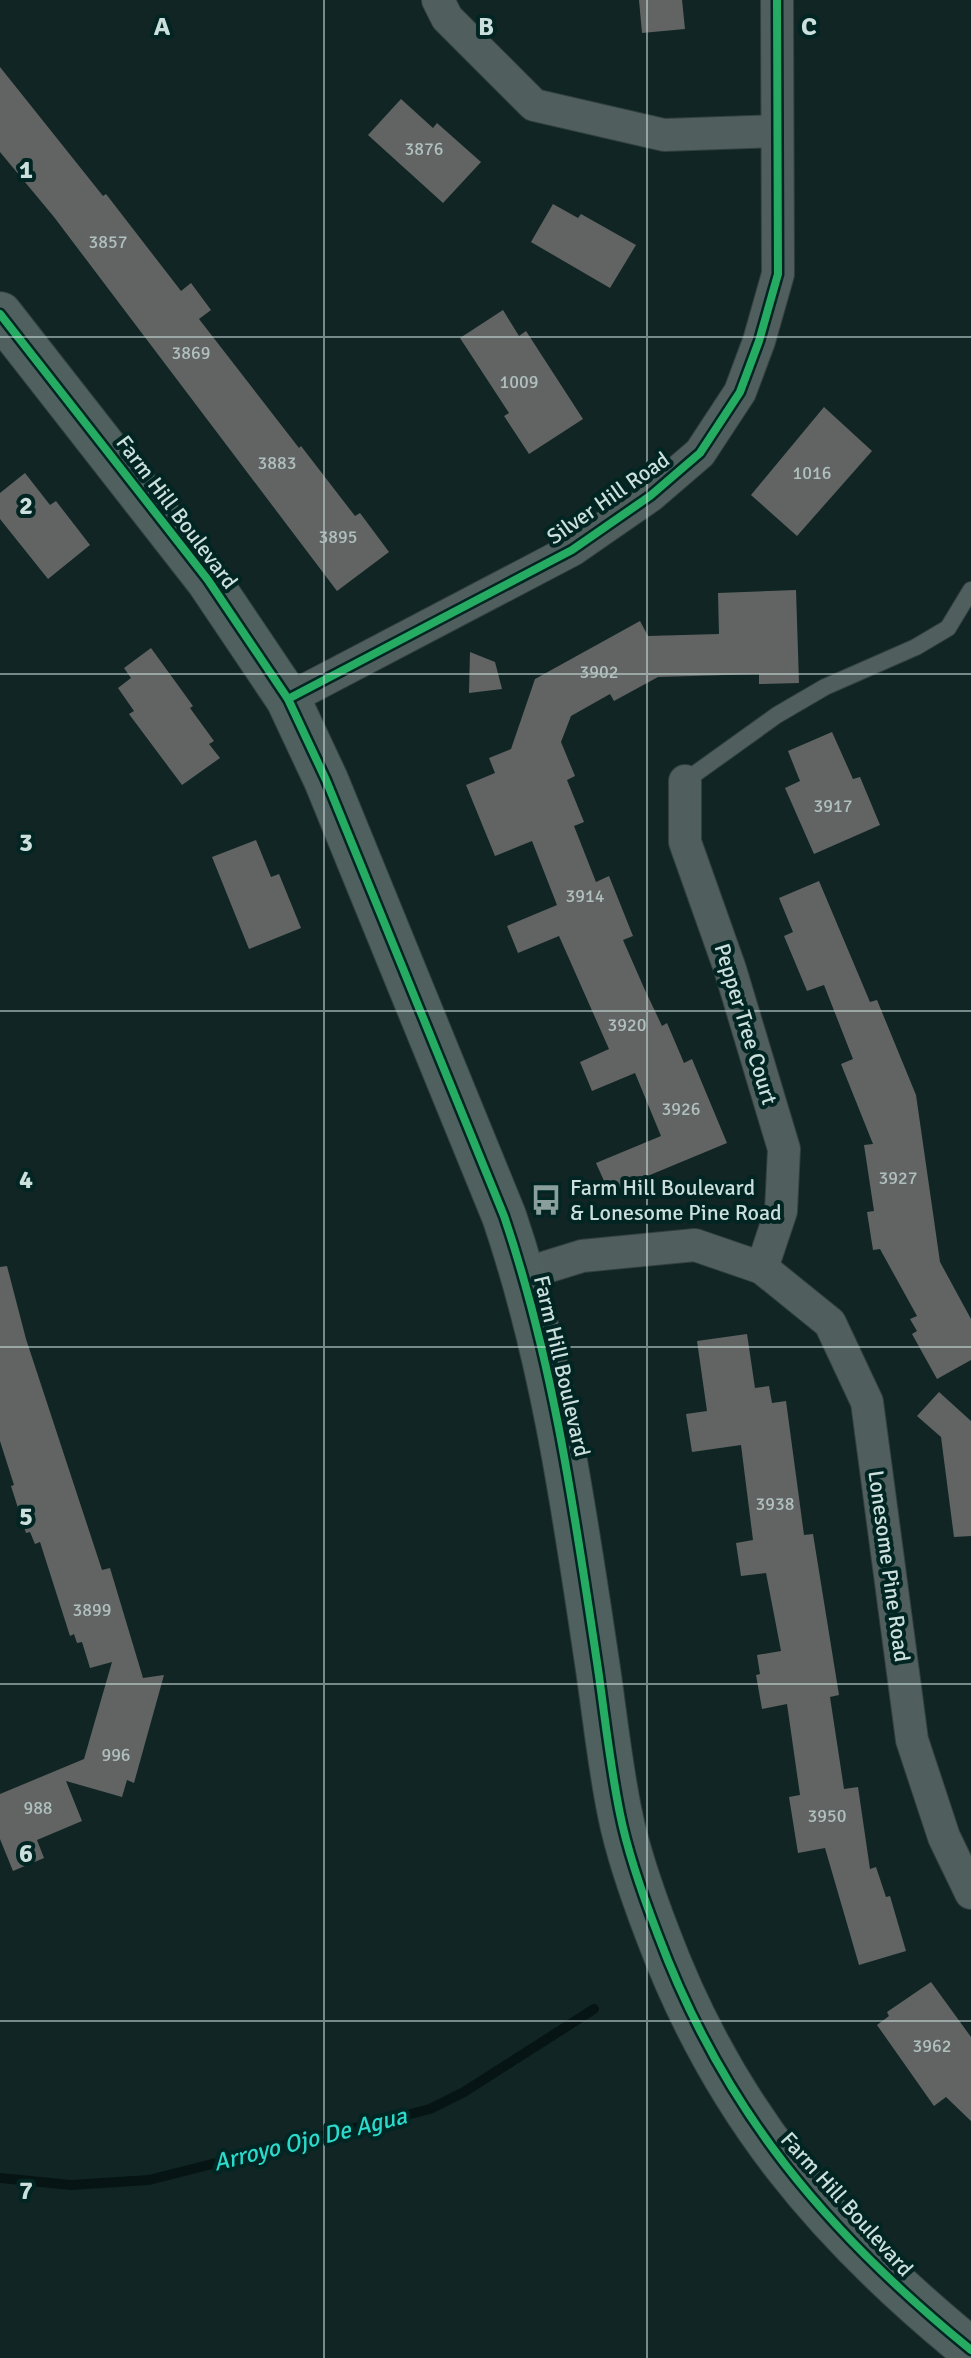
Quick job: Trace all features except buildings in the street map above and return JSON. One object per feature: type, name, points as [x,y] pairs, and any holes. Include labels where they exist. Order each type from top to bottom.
[{"type":"main road","name":"Farm Hill Boulevard","points":[[0,314],[208,580],[288,699],[326,780],[504,1216],[524,1274],[553,1386],[620,1815],[646,1903],[676,1983],[711,2056],[761,2135],[825,2213],[908,2298],[971,2350]]},
{"type":"street","points":[[438,0],[447,18],[534,105],[664,135],[775,131]]},
{"type":"street","name":"Silver Hill Road","points":[[288,699],[572,550],[650,496],[700,453],[740,392],[759,341],[778,274],[775,131],[777,0]]},
{"type":"street","name":"Pepper Tree Court","points":[[685,781],[685,842],[730,969],[784,1149],[781,1211],[762,1268]]},
{"type":"street","points":[[524,1274],[582,1256],[695,1245],[762,1268]]},
{"type":"street","name":"Lonesome Pine Road","points":[[762,1268],[830,1323],[867,1402],[912,1740],[944,1837],[971,1893]]},
{"type":"lane","points":[[685,781],[789,708],[948,628],[971,590]]},
{"type":"waterway","name":"Arroyo Ojo De Agua","points":[[0,2178],[71,2185],[149,2180],[430,2109],[464,2092],[594,2009]]},
{"type":"cycle path","points":[[288,699],[572,550],[650,496],[700,453],[740,392],[759,341],[778,274],[777,0]]},
{"type":"cycle path","points":[[0,314],[208,580],[288,699],[326,780],[504,1216],[537,1327],[561,1440],[623,1829],[647,1905],[684,1999],[714,2058],[785,2164],[870,2260],[971,2350]]},
{"type":"place","name":"Farm Hill Boulevard & Lonesome Pine Road","points":[[546,1200]]}]
